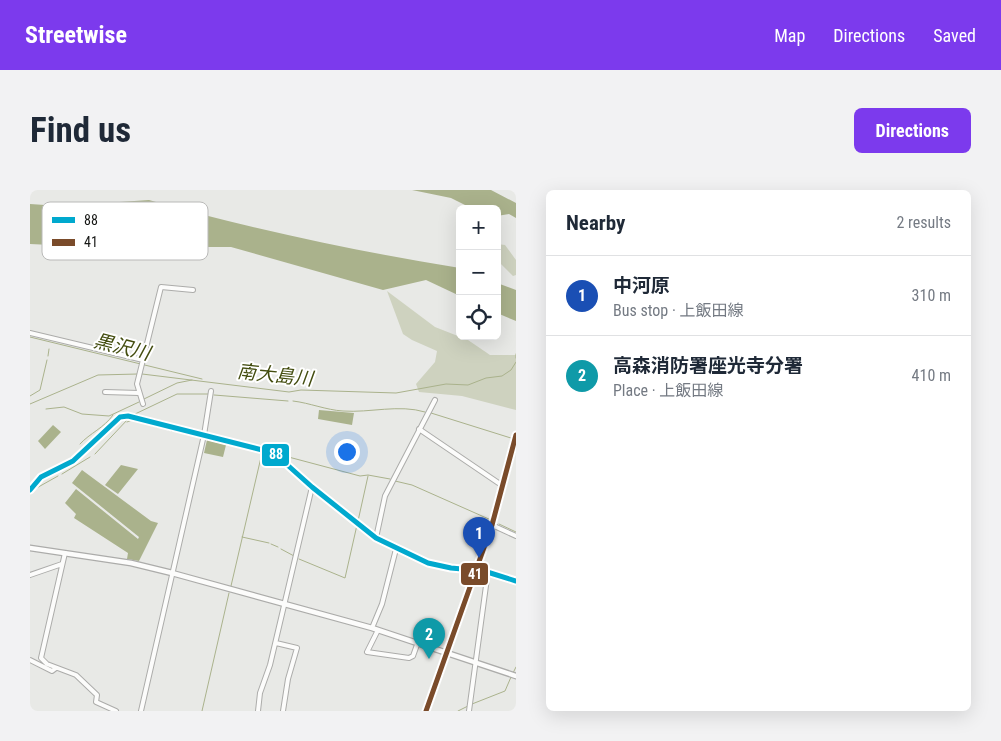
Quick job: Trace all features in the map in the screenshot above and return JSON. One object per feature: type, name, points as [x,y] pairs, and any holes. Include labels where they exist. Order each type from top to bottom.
[{"type":"main road","points":[[426,711],[478,570],[516,436]]},
{"type":"street","points":[[143,404],[139,393],[141,367],[160,287],[189,292],[193,290]]},
{"type":"street","points":[[30,333],[141,367]]},
{"type":"street","points":[[141,711],[204,435],[211,391]]},
{"type":"street","points":[[105,392],[139,393]]},
{"type":"street","points":[[376,538],[385,496],[435,400]]},
{"type":"street","points":[[30,490],[41,477],[73,461],[120,417],[128,416],[274,454],[376,538],[428,562],[452,568],[488,572],[516,581]]},
{"type":"street","points":[[419,429],[500,484]]},
{"type":"street","points":[[258,711],[260,693],[276,643],[312,487]]},
{"type":"street","points":[[492,525],[516,536]]},
{"type":"street","points":[[30,548],[131,563],[372,628],[516,675]]},
{"type":"street","points":[[372,628],[382,604],[396,548]]},
{"type":"street","points":[[65,553],[41,654],[44,662],[76,675],[97,694],[96,702],[116,711]]},
{"type":"street","points":[[30,575],[62,564]]},
{"type":"street","points":[[469,707],[488,572]]},
{"type":"street","points":[[378,630],[366,652],[409,658],[413,656],[418,642]]},
{"type":"street","points":[[276,643],[297,648],[288,680],[283,711]]},
{"type":"street","points":[[30,660],[52,671],[56,668]]},
{"type":"shaded area","points":[[412,190],[491,190],[516,203],[516,218],[509,214],[501,215],[501,205],[465,205],[451,198]]},
{"type":"shaded area","points":[[149,200],[157,202],[119,202]]},
{"type":"shaded area","points":[[30,204],[42,205],[42,245],[30,244]]},
{"type":"shaded area","points":[[208,215],[303,238],[456,267],[456,294],[426,280],[383,290],[231,247],[208,247]]},
{"type":"shaded area","points":[[501,244],[505,245],[516,260],[516,275],[513,276],[501,264]]},
{"type":"shaded area","points":[[501,284],[516,290],[516,321],[501,315]]},
{"type":"shaded area","points":[[387,291],[435,327],[456,335],[456,340],[468,340],[490,355],[516,355],[516,410],[462,396],[419,392],[416,384],[435,362],[437,351],[403,334]]},
{"type":"shaded area","points":[[319,410],[354,413],[352,425],[318,419]]},
{"type":"shaded area","points":[[53,425],[61,432],[45,449],[38,441]]},
{"type":"shaded area","points":[[207,440],[226,445],[223,457],[204,453]]},
{"type":"shaded area","points":[[121,465],[138,469],[118,494],[105,485]]},
{"type":"shaded area","points":[[82,470],[151,521],[158,523],[139,561],[127,559],[128,553],[74,518],[76,514],[65,503],[76,489],[138,539],[139,537],[72,483]]},
{"type":"waterway","name":"黒沢川","points":[[30,337],[202,379]]},
{"type":"waterway","points":[[48,356],[49,349]]},
{"type":"waterway","points":[[30,396],[40,390],[47,360]]},
{"type":"waterway","name":"南大島川","points":[[142,374],[289,392],[301,390],[396,393],[446,384],[468,385],[486,378],[502,376],[511,370],[516,362]]},
{"type":"waterway","name":"南大島川","points":[[30,404],[98,375],[138,374]]},
{"type":"waterway","points":[[144,399],[177,383],[192,380]]},
{"type":"waterway","points":[[133,415],[177,394],[208,394]]},
{"type":"waterway","points":[[214,395],[288,401]]},
{"type":"waterway","points":[[293,401],[343,411],[405,409],[425,412]]},
{"type":"waterway","points":[[46,409],[64,407],[82,414],[109,416],[139,402]]},
{"type":"waterway","points":[[431,413],[514,439]]},
{"type":"waterway","points":[[80,444],[113,415]]},
{"type":"waterway","points":[[95,454],[129,418]]},
{"type":"waterway","points":[[127,422],[132,420],[147,424]]},
{"type":"waterway","points":[[150,425],[157,427]]},
{"type":"waterway","points":[[163,428],[172,431]]},
{"type":"waterway","points":[[178,432],[202,437]]},
{"type":"waterway","points":[[206,438],[261,453]]},
{"type":"waterway","points":[[231,586],[262,453],[270,455]]},
{"type":"waterway","points":[[281,455],[360,476],[368,475],[390,479]]},
{"type":"waterway","points":[[62,474],[90,457]]},
{"type":"waterway","points":[[33,490],[58,476]]},
{"type":"waterway","points":[[358,521],[368,476]]},
{"type":"waterway","points":[[395,481],[412,485],[491,520]]},
{"type":"waterway","points":[[499,524],[516,532]]},
{"type":"waterway","points":[[299,559],[345,578],[357,525]]},
{"type":"waterway","points":[[242,537],[269,543]]},
{"type":"waterway","points":[[271,544],[278,547]]},
{"type":"waterway","points":[[281,549],[294,556]]},
{"type":"waterway","points":[[202,711],[229,593]]},
{"type":"waterway","points":[[513,673],[516,667]]},
{"type":"waterway","points":[[472,704],[505,691],[511,677]]},
{"type":"waterway","points":[[458,711],[468,706]]},
{"type":"transit line","name":"88","points":[[30,490],[41,477],[73,461],[120,417],[128,416],[274,453],[312,487],[376,538],[428,563],[451,568],[484,571],[516,581]]},
{"type":"transit line","name":"41","points":[[426,711],[492,525],[516,435]]},
{"type":"place","name":"中河原","points":[[479,558]]},
{"type":"place","name":"高森消防署座光寺分署","points":[[429,659]]}]
